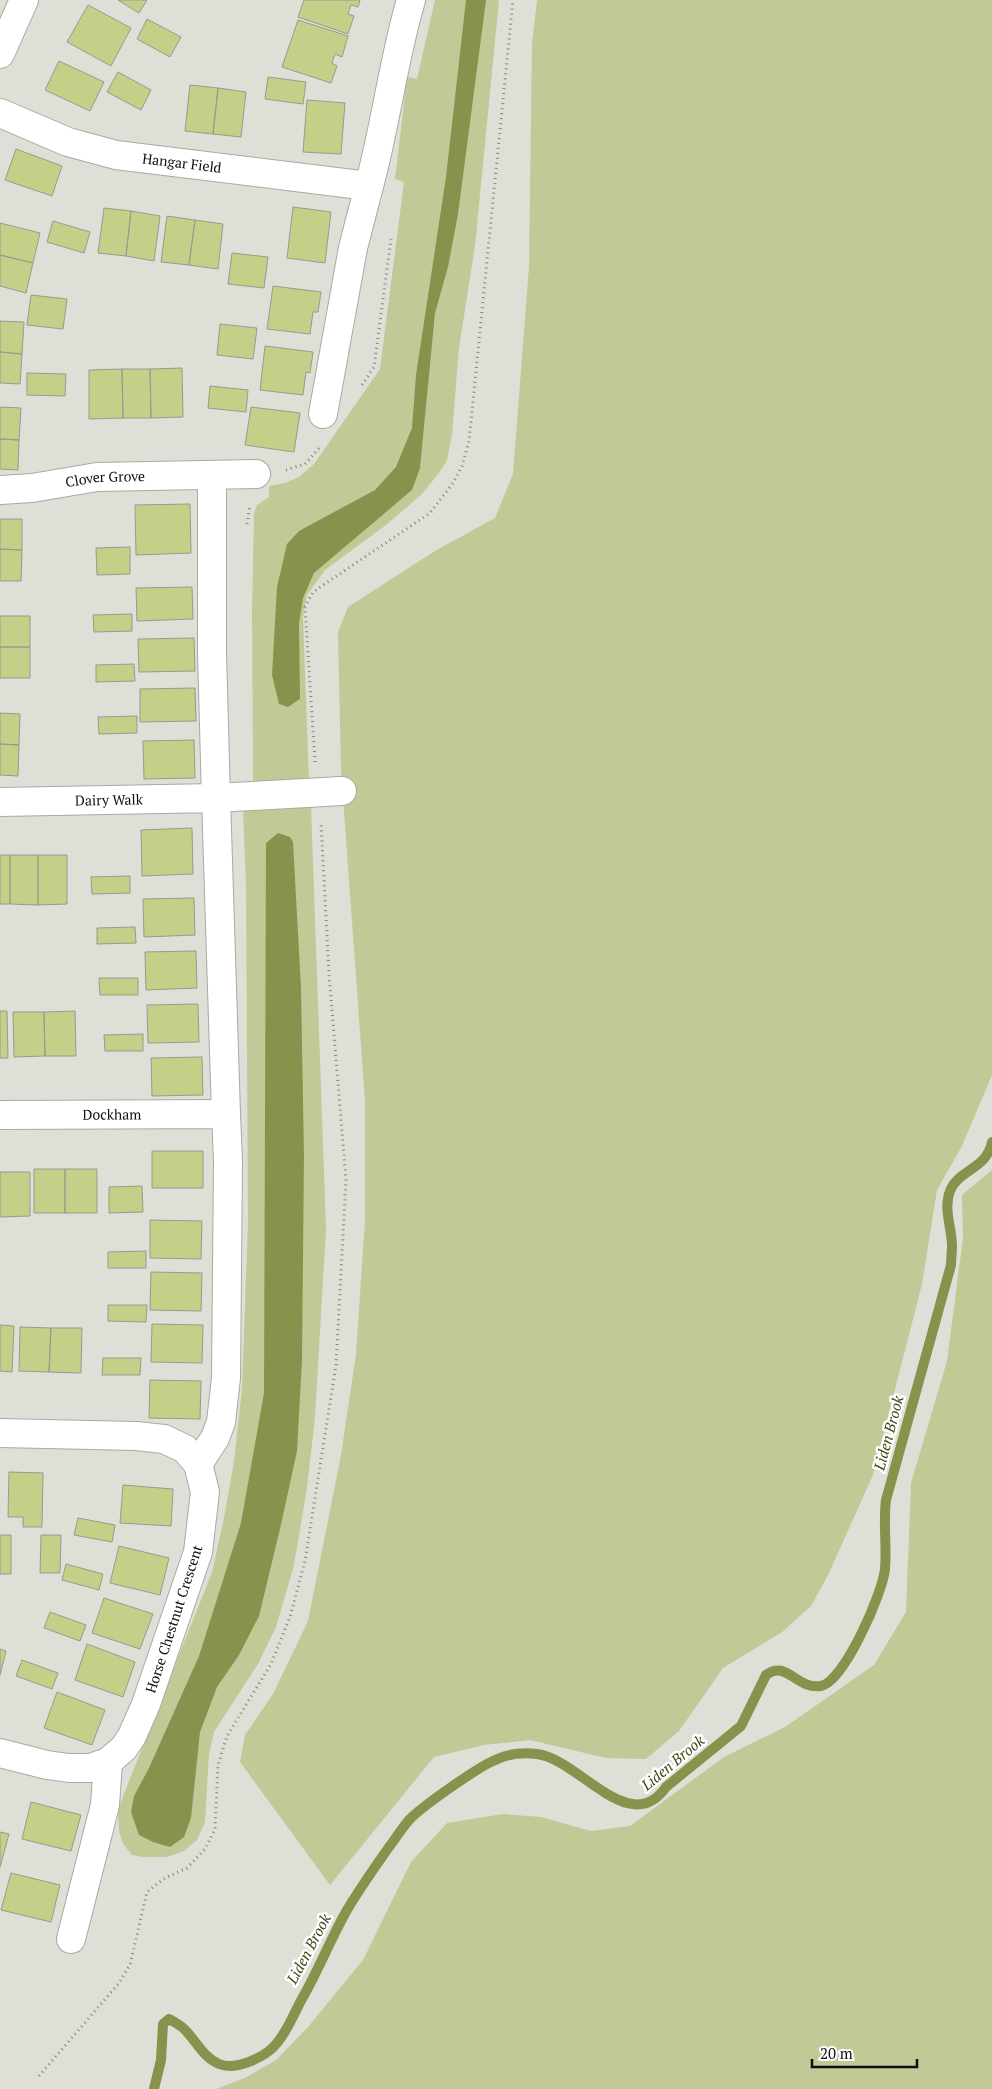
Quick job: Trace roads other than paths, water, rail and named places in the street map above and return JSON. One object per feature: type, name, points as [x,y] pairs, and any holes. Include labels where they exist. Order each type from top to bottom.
[{"type":"street","points":[[0,54],[24,0]]},
{"type":"street","points":[[323,414],[351,258],[386,119],[395,63],[411,0]]},
{"type":"street","name":"Hangar Field","points":[[0,112],[68,142],[116,154],[369,186]]},
{"type":"street","name":"Clover Grove","points":[[0,490],[32,488],[96,476],[212,476],[256,486]]},
{"type":"street","points":[[0,1433],[136,1436],[164,1440],[185,1449],[198,1464],[215,1438],[221,1422],[226,1378],[228,1161],[212,652],[214,543],[212,476]]},
{"type":"street","name":"Dairy Walk","points":[[0,802],[216,798],[330,791]]},
{"type":"street","name":"Dockham","points":[[0,1114],[226,1114]]},
{"type":"street","name":"Horse Chestnut Crescent","points":[[0,1753],[69,1768],[90,1768],[108,1762],[124,1748],[136,1728],[198,1552],[205,1492],[198,1464]]},
{"type":"street","points":[[71,1939],[105,1805],[108,1762]]},
{"type":"waterway","name":"Liden Brook","points":[[154,2089],[161,2060],[163,2024],[169,2019],[187,2031],[208,2057],[226,2066],[234,2066],[258,2058],[272,2048],[288,2027],[347,1910],[404,1826],[415,1814],[437,1797],[485,1765],[508,1755],[519,1753],[537,1754],[553,1759],[620,1801],[637,1804],[652,1801],[666,1787],[741,1726],[766,1675],[773,1671],[780,1671],[813,1686],[821,1686],[830,1681],[851,1653],[861,1635],[883,1580],[885,1569],[886,1500],[951,1265],[952,1239],[947,1205],[950,1191],[959,1178],[979,1164],[989,1151],[992,1142]]}]
